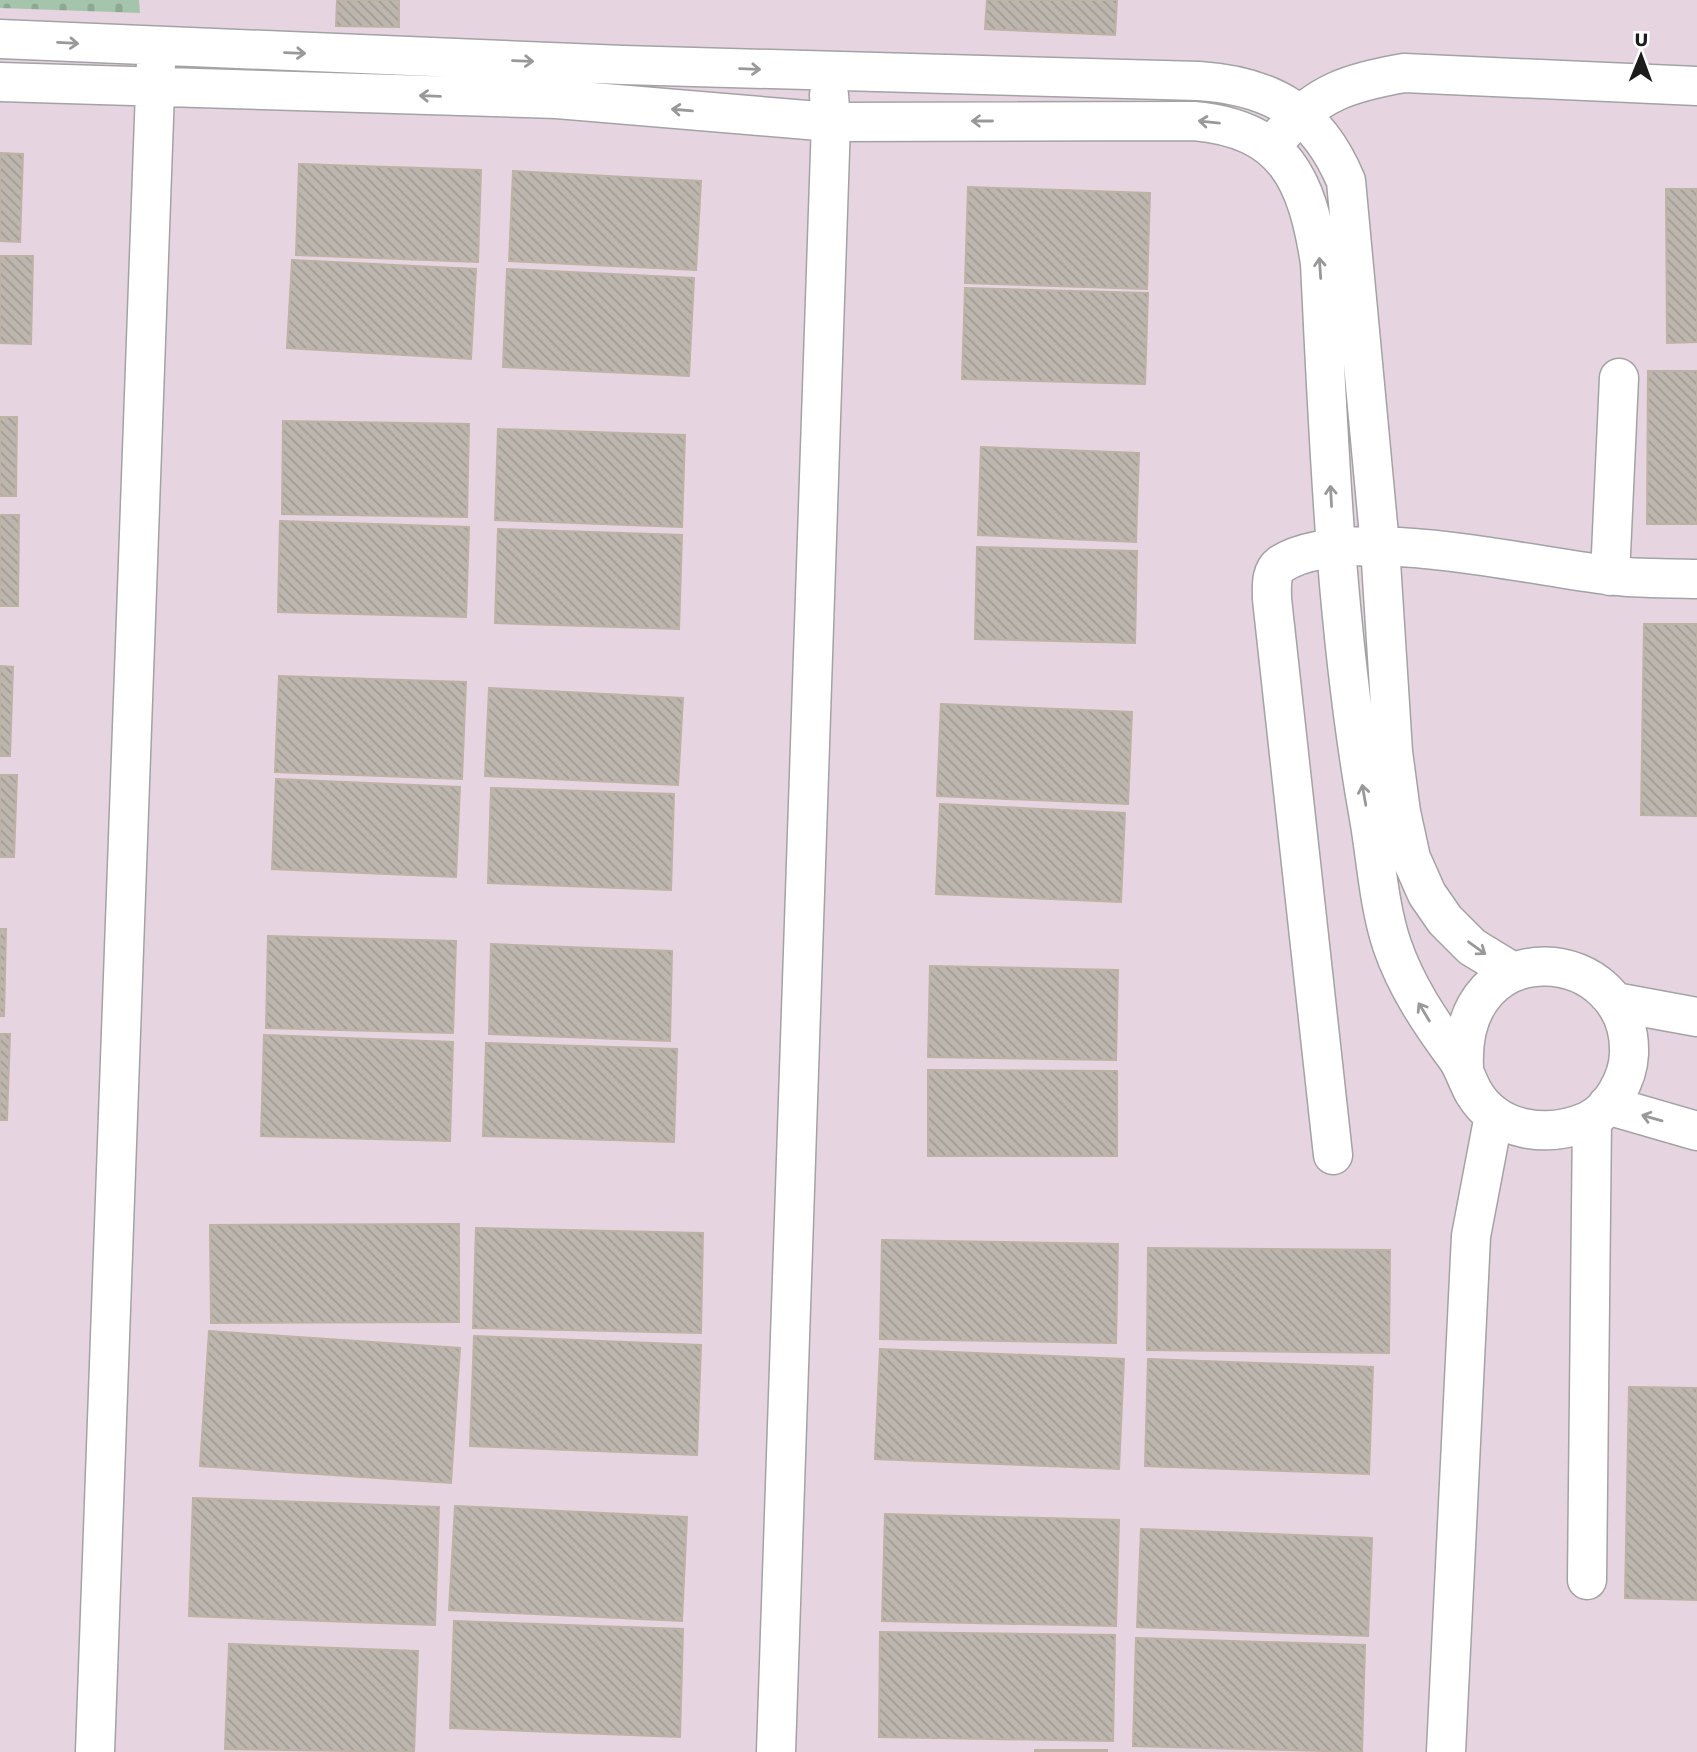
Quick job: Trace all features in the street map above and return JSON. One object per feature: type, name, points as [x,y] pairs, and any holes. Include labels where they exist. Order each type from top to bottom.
[{"type":"lane","points":[[0,39],[827,72],[1238,84],[1275,98],[1322,134],[1346,181],[1380,545],[1393,752],[1411,858],[1427,894],[1444,920],[1472,947],[1513,972]]},
{"type":"lane","points":[[95,1752],[156,47]]},
{"type":"lane","points":[[776,1752],[831,121],[827,72]]},
{"type":"lane","points":[[1272,146],[1298,115],[1326,95],[1360,81],[1404,73],[1697,86]]},
{"type":"lane","points":[[0,82],[556,99],[831,121],[1194,121],[1244,129],[1272,146],[1290,167],[1305,198],[1314,225],[1318,250],[1334,546],[1361,773],[1391,944],[1422,1011],[1464,1068],[1475,1094],[1494,1115],[1525,1130],[1560,1131],[1600,1112],[1623,1082],[1629,1056],[1627,1027],[1615,1002],[1595,982],[1569,969],[1540,966],[1513,972],[1488,988],[1471,1011],[1462,1039],[1464,1068]]},
{"type":"lane","points":[[1609,576],[1619,378]]},
{"type":"lane","points":[[1333,1155],[1272,584],[1274,573],[1281,565],[1334,546],[1380,545],[1609,576],[1697,579]]},
{"type":"lane","points":[[1615,1002],[1697,1017]]},
{"type":"lane","points":[[1600,1112],[1697,1131]]},
{"type":"lane","points":[[1587,1580],[1600,1112]]},
{"type":"lane","points":[[1446,1752],[1471,1236],[1494,1115]]},
{"type":"shaded area","points":[[0,0],[1697,0],[1697,1752],[0,1752]]},
{"type":"green space","points":[[0,0],[139,0],[140,13],[0,8]]},
{"type":"building","points":[[337,0],[399,0],[399,27],[336,26]]},
{"type":"building","points":[[987,0],[1117,0],[1115,35],[985,29]]},
{"type":"building","points":[[0,153],[23,154],[20,242],[0,241]]},
{"type":"building","points":[[299,164],[481,170],[478,262],[296,255]]},
{"type":"building","points":[[513,171],[701,181],[696,270],[509,261]]},
{"type":"building","points":[[968,187],[1150,193],[1147,289],[965,283]]},
{"type":"building","points":[[1666,189],[1697,189],[1697,342],[1667,343]]},
{"type":"building","points":[[0,256],[33,256],[31,344],[0,343]]},
{"type":"building","points":[[292,260],[476,269],[471,359],[287,348]]},
{"type":"building","points":[[507,269],[694,278],[689,376],[503,367]]},
{"type":"building","points":[[965,288],[1148,293],[1145,384],[962,379]]},
{"type":"building","points":[[1648,371],[1697,371],[1697,524],[1647,524]]},
{"type":"building","points":[[0,417],[17,417],[16,496],[0,496]]},
{"type":"building","points":[[283,421],[469,424],[467,517],[282,514]]},
{"type":"building","points":[[498,429],[685,435],[682,527],[495,520]]},
{"type":"building","points":[[981,447],[1139,453],[1136,542],[978,535]]},
{"type":"building","points":[[0,515],[19,515],[18,606],[0,606]]},
{"type":"building","points":[[280,521],[469,527],[466,617],[278,612]]},
{"type":"building","points":[[498,529],[682,535],[679,629],[495,623]]},
{"type":"building","points":[[977,547],[1137,551],[1135,643],[975,639]]},
{"type":"building","points":[[1644,624],[1697,624],[1697,816],[1641,815]]},
{"type":"building","points":[[0,666],[13,667],[10,756],[0,756]]},
{"type":"building","points":[[279,676],[466,682],[462,779],[275,772]]},
{"type":"building","points":[[489,688],[683,698],[678,785],[485,776]]},
{"type":"building","points":[[941,704],[1132,712],[1128,804],[937,796]]},
{"type":"building","points":[[0,775],[17,775],[14,857],[0,857]]},
{"type":"building","points":[[276,779],[460,787],[456,877],[272,869]]},
{"type":"building","points":[[491,788],[674,794],[671,890],[488,883]]},
{"type":"building","points":[[940,804],[1125,813],[1121,902],[936,894]]},
{"type":"building","points":[[0,929],[6,929],[4,1016],[0,1016]]},
{"type":"building","points":[[268,936],[456,941],[453,1033],[266,1028]]},
{"type":"building","points":[[491,944],[672,951],[670,1041],[489,1034]]},
{"type":"building","points":[[930,966],[1118,970],[1116,1060],[928,1057]]},
{"type":"building","points":[[0,1034],[10,1034],[7,1120],[0,1120]]},
{"type":"building","points":[[264,1035],[453,1042],[450,1141],[261,1136]]},
{"type":"building","points":[[486,1043],[677,1049],[674,1142],[483,1136]]},
{"type":"building","points":[[928,1070],[1117,1071],[1117,1156],[928,1156]]},
{"type":"building","points":[[459,1224],[459,1322],[211,1323],[210,1225]]},
{"type":"building","points":[[476,1228],[703,1233],[701,1333],[473,1328]]},
{"type":"building","points":[[882,1240],[1118,1244],[1116,1343],[880,1339]]},
{"type":"building","points":[[1148,1248],[1390,1250],[1389,1353],[1147,1350]]},
{"type":"building","points":[[209,1331],[460,1348],[451,1483],[200,1466]]},
{"type":"building","points":[[474,1336],[701,1345],[697,1455],[470,1446]]},
{"type":"building","points":[[880,1349],[1124,1359],[1119,1469],[875,1459]]},
{"type":"building","points":[[1148,1359],[1373,1367],[1369,1474],[1145,1466]]},
{"type":"building","points":[[1629,1387],[1697,1388],[1697,1600],[1625,1598]]},
{"type":"building","points":[[193,1498],[439,1507],[435,1625],[189,1616]]},
{"type":"building","points":[[455,1506],[687,1517],[682,1621],[449,1610]]},
{"type":"building","points":[[885,1514],[1119,1520],[1116,1626],[882,1621]]},
{"type":"building","points":[[1141,1529],[1372,1538],[1368,1636],[1137,1627]]},
{"type":"building","points":[[454,1621],[683,1629],[680,1737],[450,1728]]},
{"type":"building","points":[[880,1632],[1115,1635],[1113,1741],[879,1737]]},
{"type":"building","points":[[1136,1638],[1365,1645],[1362,1752],[1133,1746]]},
{"type":"building","points":[[229,1644],[418,1651],[414,1752],[225,1749]]},
{"type":"building","points":[[1107,1750],[1107,1752],[1035,1752]]}]
